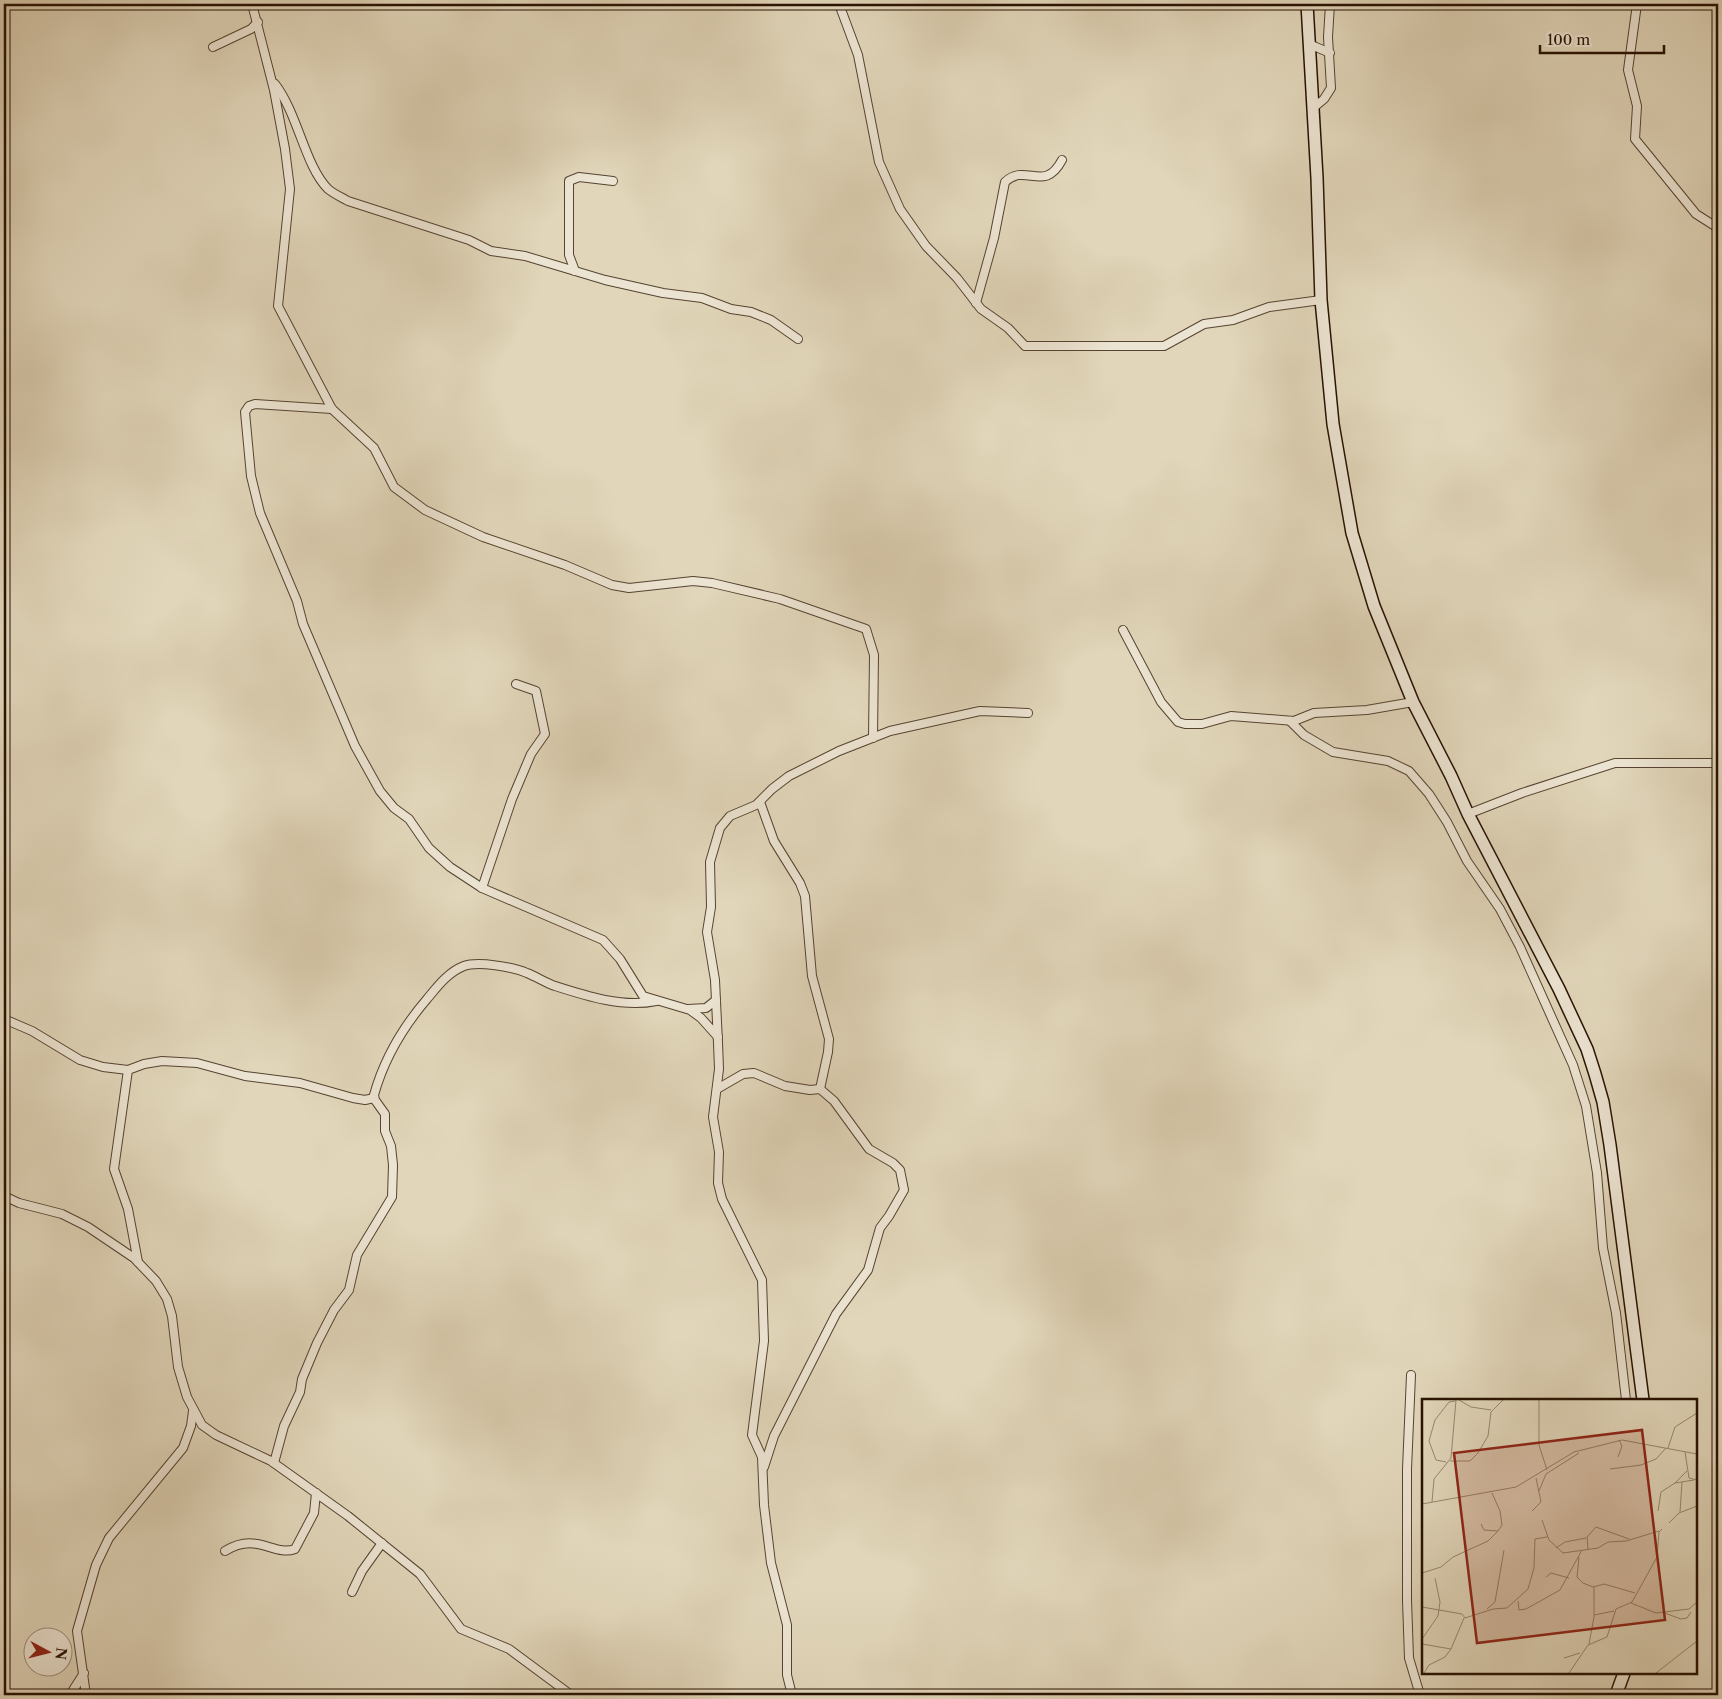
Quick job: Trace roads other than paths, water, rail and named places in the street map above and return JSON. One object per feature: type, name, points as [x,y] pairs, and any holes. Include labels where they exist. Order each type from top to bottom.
[{"type":"main road","points":[[1306,4],[1321,300],[1333,424],[1348,515],[1374,606],[1413,702],[1468,814],[1559,989],[1595,1074],[1609,1137],[1643,1399]]},
{"type":"main road","points":[[1616,1695],[1624,1674]]},
{"type":"street","points":[[252,4],[272,80],[285,149],[290,189],[278,306],[332,409],[374,448],[389,481],[399,491],[425,510],[483,537],[565,565],[612,585],[629,588],[692,581],[712,583],[780,599],[866,629],[874,655],[873,738]]},
{"type":"street","points":[[839,4],[858,55],[879,162],[900,209],[926,246],[957,278],[986,315],[1008,328],[1025,346],[1071,345],[1095,348],[1164,346],[1204,324],[1233,320],[1269,307],[1321,300]]},
{"type":"street","points":[[1312,109],[1324,99],[1331,88],[1330,4]]},
{"type":"street","points":[[1637,4],[1628,70],[1637,106],[1635,139],[1696,214],[1718,228]]},
{"type":"street","points":[[213,47],[251,29],[258,22]]},
{"type":"street","points":[[1309,44],[1330,53]]},
{"type":"street","points":[[272,80],[292,112],[320,178],[333,193],[385,214],[469,240],[491,251],[525,256],[605,280],[663,293],[702,298],[732,309],[751,312],[771,320],[798,339]]},
{"type":"street","points":[[976,303],[994,238],[1005,182],[1017,175],[1050,175],[1056,172],[1062,160]]},
{"type":"street","points":[[575,271],[569,255],[568,181],[579,177],[613,181]]},
{"type":"street","points":[[332,409],[255,404],[247,408],[245,412],[251,476],[260,513],[297,601],[303,624],[355,746],[380,792],[394,808],[409,819],[429,848],[450,867],[482,888],[603,940],[620,960],[643,996],[688,1009],[706,1008],[716,1000]]},
{"type":"street","points":[[1123,630],[1161,702],[1178,722],[1202,724],[1231,716],[1290,721],[1300,720],[1314,713],[1367,710],[1413,702]]},
{"type":"street","points":[[482,888],[512,799],[531,754],[545,734],[536,692],[516,684]]},
{"type":"street","points":[[792,1695],[787,1675],[787,1625],[771,1563],[764,1505],[762,1457],[752,1431],[764,1341],[763,1286],[758,1270],[719,1191],[719,1152],[713,1117],[719,1069],[718,1037],[716,1000],[707,932],[711,907],[710,862],[720,828],[725,821],[735,813],[760,802],[772,789],[789,776],[839,751],[890,731],[980,711],[1028,713]]},
{"type":"street","points":[[1290,721],[1304,735],[1333,752],[1388,761],[1409,771],[1429,794],[1447,822],[1467,861],[1500,910],[1520,947],[1574,1064],[1586,1106],[1597,1173],[1603,1248],[1616,1313],[1626,1399]]},
{"type":"street","points":[[1468,814],[1522,793],[1615,763],[1718,763]]},
{"type":"street","points":[[760,802],[780,852],[797,878],[805,896],[812,976],[828,1039],[828,1052],[820,1088]]},
{"type":"street","points":[[374,1098],[390,1054],[402,1030],[443,980],[465,966],[498,966],[517,970],[554,985],[618,1002],[637,1004],[658,1001]]},
{"type":"street","points":[[688,1009],[700,1018],[718,1037]]},
{"type":"street","points":[[4,1019],[32,1031],[80,1060],[103,1067],[128,1070],[162,1060],[197,1063],[245,1076],[300,1084],[352,1098],[365,1100],[374,1098]]},
{"type":"street","points":[[128,1070],[114,1169],[128,1209],[138,1262]]},
{"type":"street","points":[[717,1089],[743,1074],[754,1073],[785,1086],[810,1090],[820,1088]]},
{"type":"street","points":[[763,1470],[774,1436],[836,1314],[868,1270],[880,1228],[904,1190],[900,1170],[869,1149],[834,1101],[820,1088]]},
{"type":"street","points":[[274,1463],[284,1426],[300,1392],[302,1379],[316,1343],[334,1310],[349,1290],[357,1255],[392,1197],[393,1165],[390,1144],[385,1131],[386,1117],[374,1098]]},
{"type":"street","points":[[4,1196],[19,1203],[72,1218],[105,1237],[138,1262],[156,1281],[167,1299],[172,1316],[178,1367],[193,1411],[202,1425],[216,1435],[274,1463],[316,1493],[382,1542],[420,1574],[461,1629],[509,1649],[571,1695]]},
{"type":"street","points":[[1411,1375],[1407,1469],[1408,1635],[1409,1658],[1420,1695]]},
{"type":"street","points":[[86,1695],[78,1624],[96,1564],[110,1538],[183,1448],[188,1440],[193,1411]]},
{"type":"street","points":[[224,1551],[250,1542],[287,1551],[296,1549],[314,1513],[316,1493]]},
{"type":"street","points":[[352,1592],[362,1571],[382,1542]]},
{"type":"street","points":[[70,1695],[84,1673]]}]
